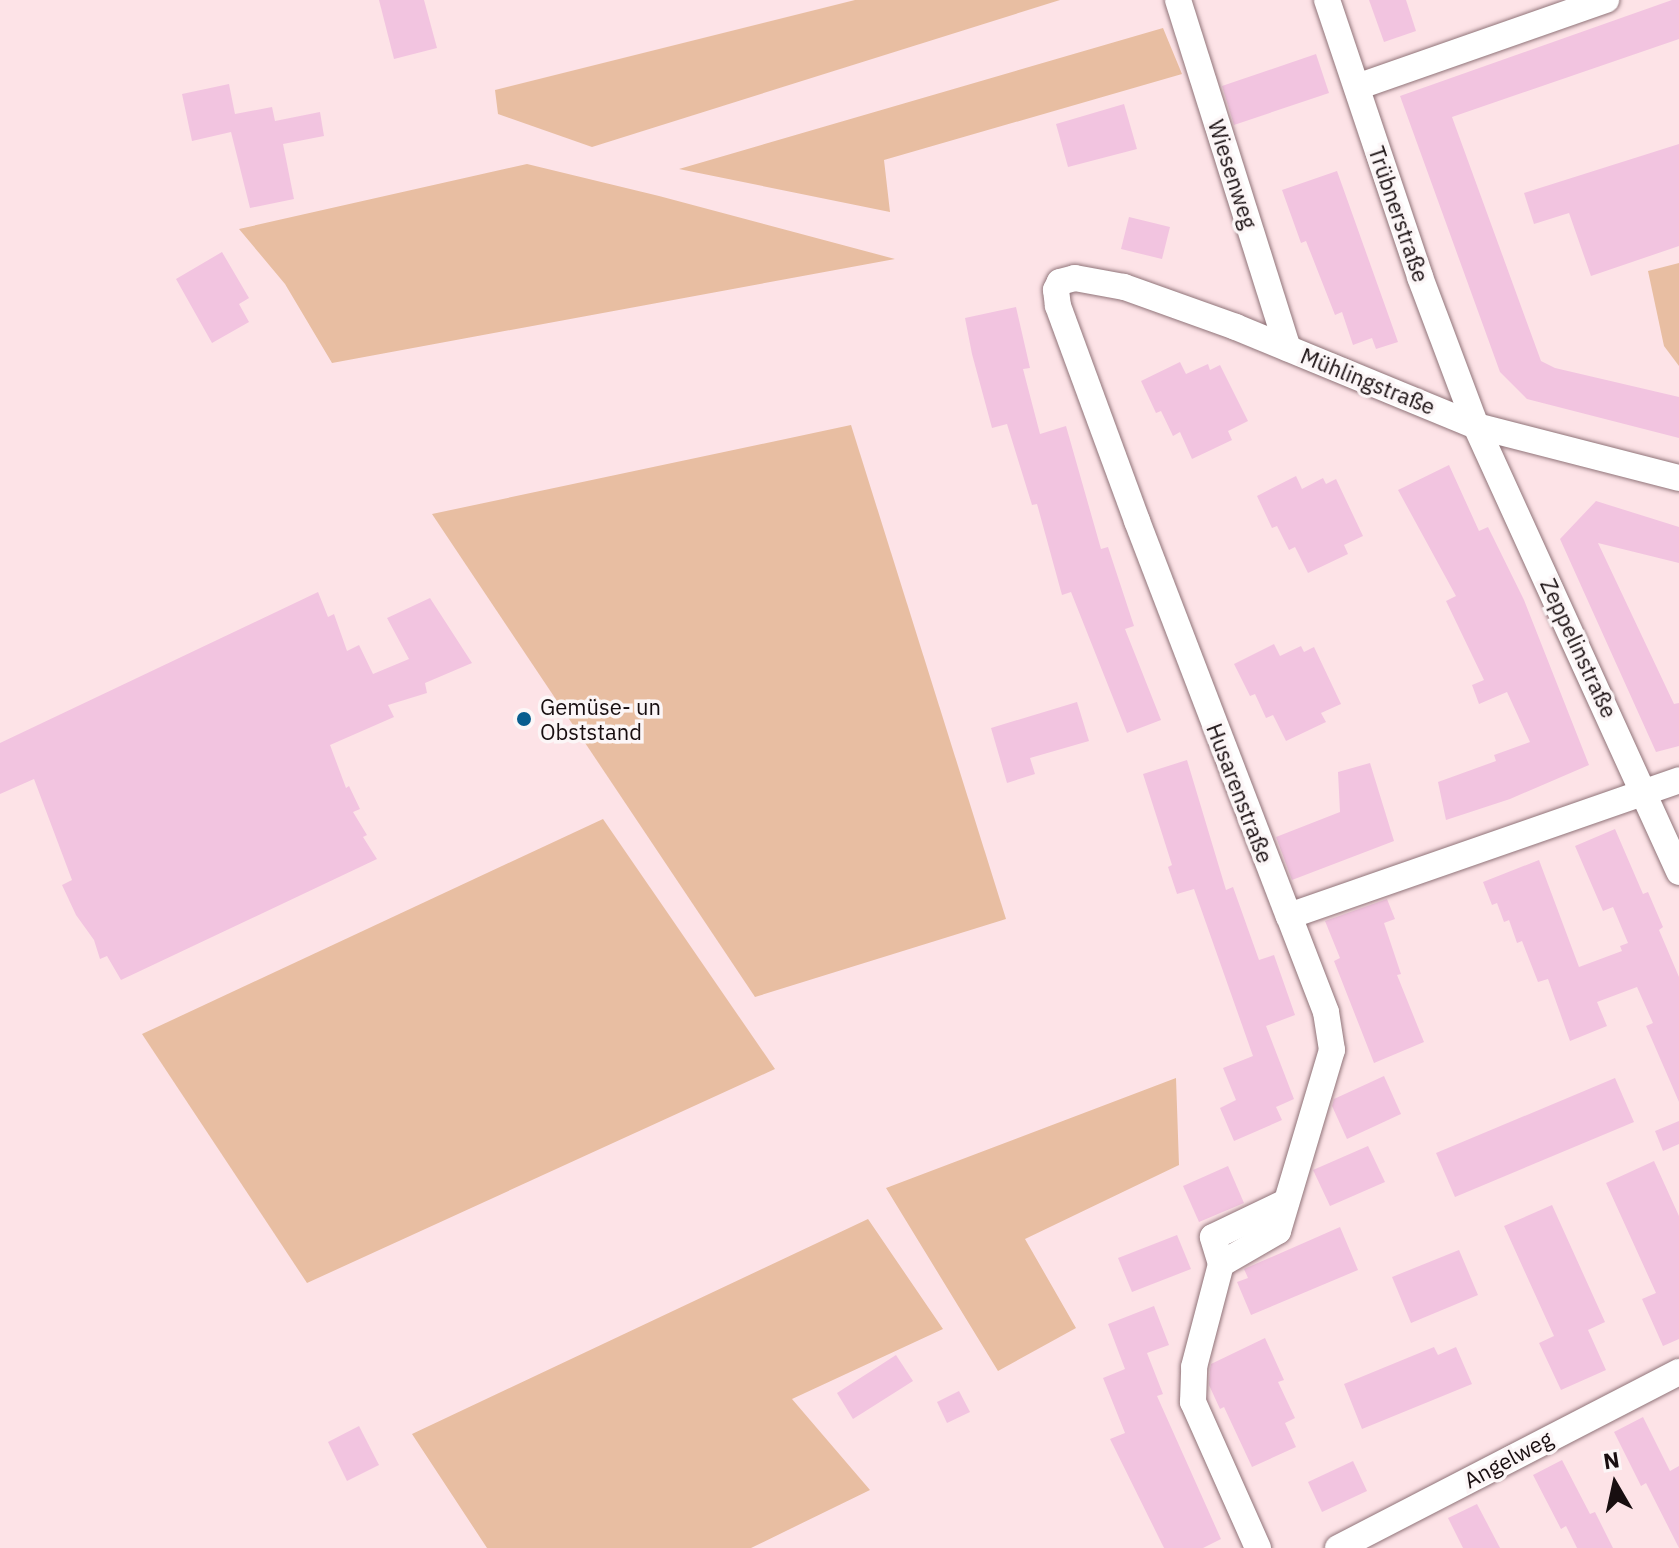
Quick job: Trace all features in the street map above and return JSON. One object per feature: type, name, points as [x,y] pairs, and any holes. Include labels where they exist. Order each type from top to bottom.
[{"type":"street","name":"Wiesenweg","points":[[1178,0],[1288,348]]},
{"type":"street","name":"Trübnerstraße","points":[[1327,0],[1420,277],[1476,426]]},
{"type":"street","points":[[1357,87],[1606,0]]},
{"type":"street","name":"Mühlingstraße","points":[[1060,282],[1085,278],[1124,287],[1288,348],[1476,426],[1679,478]]},
{"type":"street","name":"Husarenstraße","points":[[1060,282],[1056,290],[1058,306],[1220,743],[1326,1012],[1332,1050],[1278,1231],[1221,1264],[1194,1367],[1193,1402],[1258,1548]]},
{"type":"street","name":"Zeppelinstraße","points":[[1476,426],[1679,872]]},
{"type":"street","points":[[1289,916],[1679,780]]},
{"type":"street","name":"Angelweg","points":[[1338,1548],[1676,1383]]},
{"type":"shaded area","points":[[855,0],[1060,0],[592,147],[498,114],[495,90]]},
{"type":"shaded area","points":[[1163,28],[1182,74],[884,160],[890,212],[679,169]]},
{"type":"shaded area","points":[[527,164],[895,259],[332,363],[285,284],[239,229]]},
{"type":"shaded area","points":[[1679,263],[1679,366],[1664,346],[1648,271]]},
{"type":"shaded area","points":[[851,425],[1006,919],[755,997],[432,514]]},
{"type":"shaded area","points":[[603,819],[775,1069],[307,1283],[142,1034]]},
{"type":"shaded area","points":[[1176,1078],[1179,1165],[1025,1239],[1076,1328],[998,1371],[886,1188]]},
{"type":"shaded area","points":[[868,1219],[943,1329],[792,1399],[870,1490],[751,1548],[487,1548],[412,1434]]},
{"type":"building","points":[[379,0],[424,0],[437,48],[394,59]]},
{"type":"building","points":[[1369,0],[1406,0],[1416,31],[1384,42]]},
{"type":"building","points":[[1679,0],[1679,39],[1452,117],[1541,361],[1555,368],[1679,397],[1679,438],[1527,399],[1500,372],[1400,96]]},
{"type":"building","points":[[1316,54],[1329,93],[1234,125],[1222,86]]},
{"type":"building","points":[[229,84],[235,114],[272,107],[275,121],[320,112],[324,136],[283,144],[294,199],[250,208],[231,132],[192,141],[182,94]]},
{"type":"building","points":[[1124,104],[1137,149],[1068,167],[1056,124]]},
{"type":"building","points":[[1679,144],[1679,246],[1591,276],[1569,213],[1534,224],[1524,193]]},
{"type":"building","points":[[1337,171],[1398,342],[1376,349],[1372,338],[1353,345],[1342,312],[1335,315],[1306,241],[1301,243],[1282,190]]},
{"type":"building","points":[[1129,217],[1170,227],[1162,259],[1121,249]]},
{"type":"building","points":[[222,252],[249,298],[239,304],[249,322],[212,343],[176,279]]},
{"type":"building","points":[[1016,307],[1030,368],[1023,369],[1040,434],[1066,426],[1101,549],[1108,547],[1134,626],[1125,629],[1161,720],[1127,733],[1071,592],[1062,595],[1037,504],[1032,505],[1007,424],[992,428],[972,354],[965,318]]},
{"type":"building","points":[[1180,362],[1186,374],[1208,364],[1210,370],[1220,365],[1248,421],[1228,431],[1232,440],[1192,459],[1180,432],[1173,436],[1161,411],[1156,413],[1141,381]]},
{"type":"building","points":[[1449,465],[1479,531],[1488,527],[1524,600],[1589,765],[1510,799],[1446,820],[1438,782],[1496,761],[1494,755],[1530,742],[1507,692],[1479,704],[1472,685],[1484,680],[1446,601],[1456,596],[1398,490]]},
{"type":"building","points":[[1296,476],[1302,489],[1323,478],[1326,484],[1336,479],[1363,536],[1344,545],[1348,554],[1308,573],[1295,547],[1289,550],[1277,526],[1272,528],[1257,496]]},
{"type":"building","points":[[1596,501],[1679,527],[1679,563],[1598,543],[1674,704],[1679,703],[1679,746],[1656,752],[1560,539]]},
{"type":"building","points":[[318,592],[328,617],[334,614],[347,651],[359,645],[373,674],[409,659],[387,618],[430,598],[472,663],[425,683],[427,693],[388,705],[394,717],[330,745],[346,788],[349,786],[360,809],[353,812],[367,835],[363,837],[377,859],[121,980],[107,956],[100,959],[94,940],[76,915],[62,885],[72,880],[34,779],[0,794],[0,743]]},
{"type":"building","points":[[1274,644],[1280,656],[1301,646],[1304,652],[1314,647],[1341,704],[1321,713],[1326,722],[1286,741],[1273,715],[1266,718],[1255,694],[1250,696],[1234,664]]},
{"type":"building","points":[[1077,702],[1089,741],[1030,758],[1035,774],[1007,783],[991,728]]},
{"type":"building","points":[[1187,760],[1226,890],[1233,887],[1259,960],[1274,955],[1295,1015],[1266,1026],[1294,1099],[1276,1107],[1282,1120],[1234,1141],[1220,1108],[1236,1100],[1223,1068],[1253,1056],[1194,889],[1177,894],[1168,867],[1172,865],[1143,774]]},
{"type":"building","points":[[1370,763],[1394,841],[1292,880],[1276,837],[1340,812],[1338,772]]},
{"type":"building","points":[[1615,829],[1643,894],[1648,892],[1663,927],[1659,930],[1679,977],[1679,1102],[1646,1026],[1653,1023],[1637,987],[1597,1002],[1607,1026],[1570,1041],[1548,979],[1538,982],[1522,941],[1517,943],[1509,920],[1504,922],[1497,903],[1492,905],[1483,882],[1539,860],[1579,967],[1622,951],[1620,946],[1628,943],[1613,907],[1603,911],[1575,846]]},
{"type":"building","points":[[1387,899],[1395,919],[1384,923],[1401,974],[1397,975],[1424,1042],[1374,1063],[1334,961],[1340,958],[1325,921]]},
{"type":"building","points":[[1384,1076],[1401,1114],[1347,1139],[1332,1106],[1334,1099]]},
{"type":"building","points":[[1615,1078],[1634,1122],[1455,1197],[1436,1153]]},
{"type":"building","points":[[1679,1121],[1679,1144],[1663,1151],[1655,1131]]},
{"type":"building","points":[[1368,1146],[1385,1182],[1330,1206],[1313,1170]]},
{"type":"building","points":[[1654,1161],[1679,1216],[1679,1339],[1663,1346],[1642,1299],[1656,1293],[1606,1183]]},
{"type":"building","points":[[1228,1166],[1244,1203],[1199,1222],[1183,1186]]},
{"type":"building","points":[[1552,1205],[1605,1322],[1588,1330],[1606,1370],[1561,1390],[1539,1343],[1554,1336],[1504,1226]]},
{"type":"building","points":[[1340,1227],[1358,1270],[1251,1315],[1237,1282],[1248,1278],[1244,1269]]},
{"type":"building","points":[[1177,1235],[1191,1269],[1132,1292],[1118,1258]]},
{"type":"building","points":[[1459,1250],[1478,1295],[1411,1323],[1392,1277]]},
{"type":"building","points":[[1154,1306],[1169,1345],[1147,1353],[1163,1394],[1157,1396],[1221,1539],[1203,1548],[1164,1548],[1110,1439],[1125,1433],[1103,1378],[1125,1369],[1108,1324]]},
{"type":"building","points":[[1265,1338],[1284,1380],[1278,1382],[1295,1418],[1285,1423],[1296,1447],[1252,1467],[1224,1407],[1220,1409],[1209,1385],[1210,1369],[1211,1364]]},
{"type":"building","points":[[1434,1347],[1438,1355],[1456,1347],[1472,1384],[1362,1429],[1344,1384]]},
{"type":"building","points":[[896,1355],[913,1381],[853,1419],[837,1393]]},
{"type":"building","points":[[959,1391],[970,1412],[947,1423],[937,1402]]},
{"type":"building","points":[[1643,1417],[1670,1471],[1679,1466],[1679,1548],[1646,1483],[1641,1486],[1614,1432]]},
{"type":"building","points":[[359,1426],[379,1465],[347,1481],[328,1442]]},
{"type":"building","points":[[1562,1460],[1590,1514],[1595,1512],[1613,1548],[1577,1548],[1566,1526],[1561,1529],[1533,1475]]},
{"type":"building","points":[[1353,1461],[1367,1491],[1322,1512],[1308,1482]]},
{"type":"building","points":[[1477,1504],[1500,1548],[1463,1548],[1448,1518]]},
{"type":"place","name":"Gemüse- un Obststand","points":[[524,719]]}]
